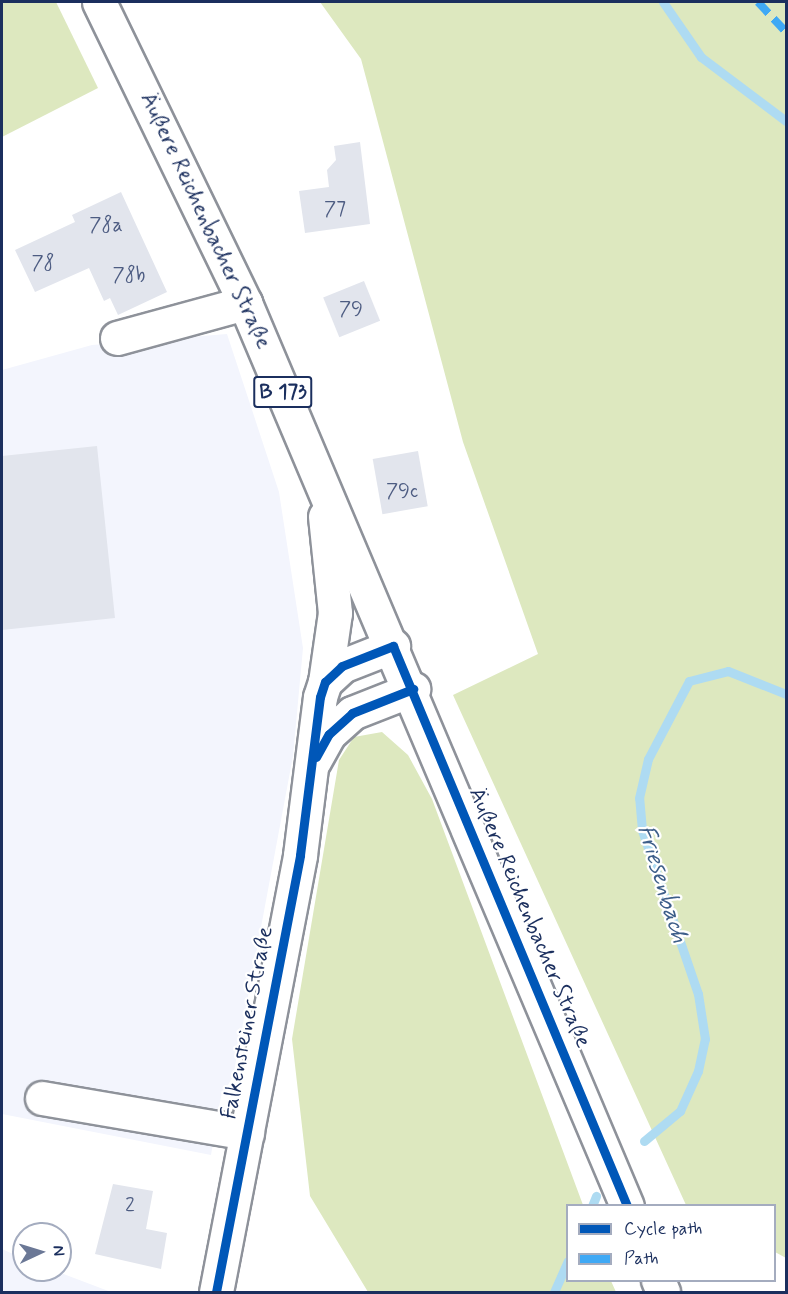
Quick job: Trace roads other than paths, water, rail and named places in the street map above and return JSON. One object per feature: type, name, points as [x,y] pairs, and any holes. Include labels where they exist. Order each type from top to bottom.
[{"type":"main road","name":"Äußere Reichenbacher Straße","points":[[99,2],[245,303],[413,689],[626,1204]]},
{"type":"main road","points":[[117,338],[245,303]]},
{"type":"main road","name":"Falkensteiner Straße","points":[[216,1293],[314,761],[335,613],[321,482]]},
{"type":"main road","points":[[325,682],[342,666],[393,646]]},
{"type":"main road","name":"Falkensteiner Straße","points":[[314,761],[329,734],[352,713],[413,689]]},
{"type":"main road","points":[[42,1098],[247,1133]]},
{"type":"waterway","name":"Friesenbach","points":[[663,2],[701,57],[786,121]]},
{"type":"waterway","name":"Friesenbach","points":[[644,1141],[680,1111],[698,1071],[705,1039],[698,994],[642,830],[639,798],[648,759],[689,681],[728,671],[786,694]]},
{"type":"waterway","name":"Friesenbach","points":[[593,1204],[596,1196]]},
{"type":"waterway","name":"Friesenbach","points":[[554,1292],[566,1265]]}]
